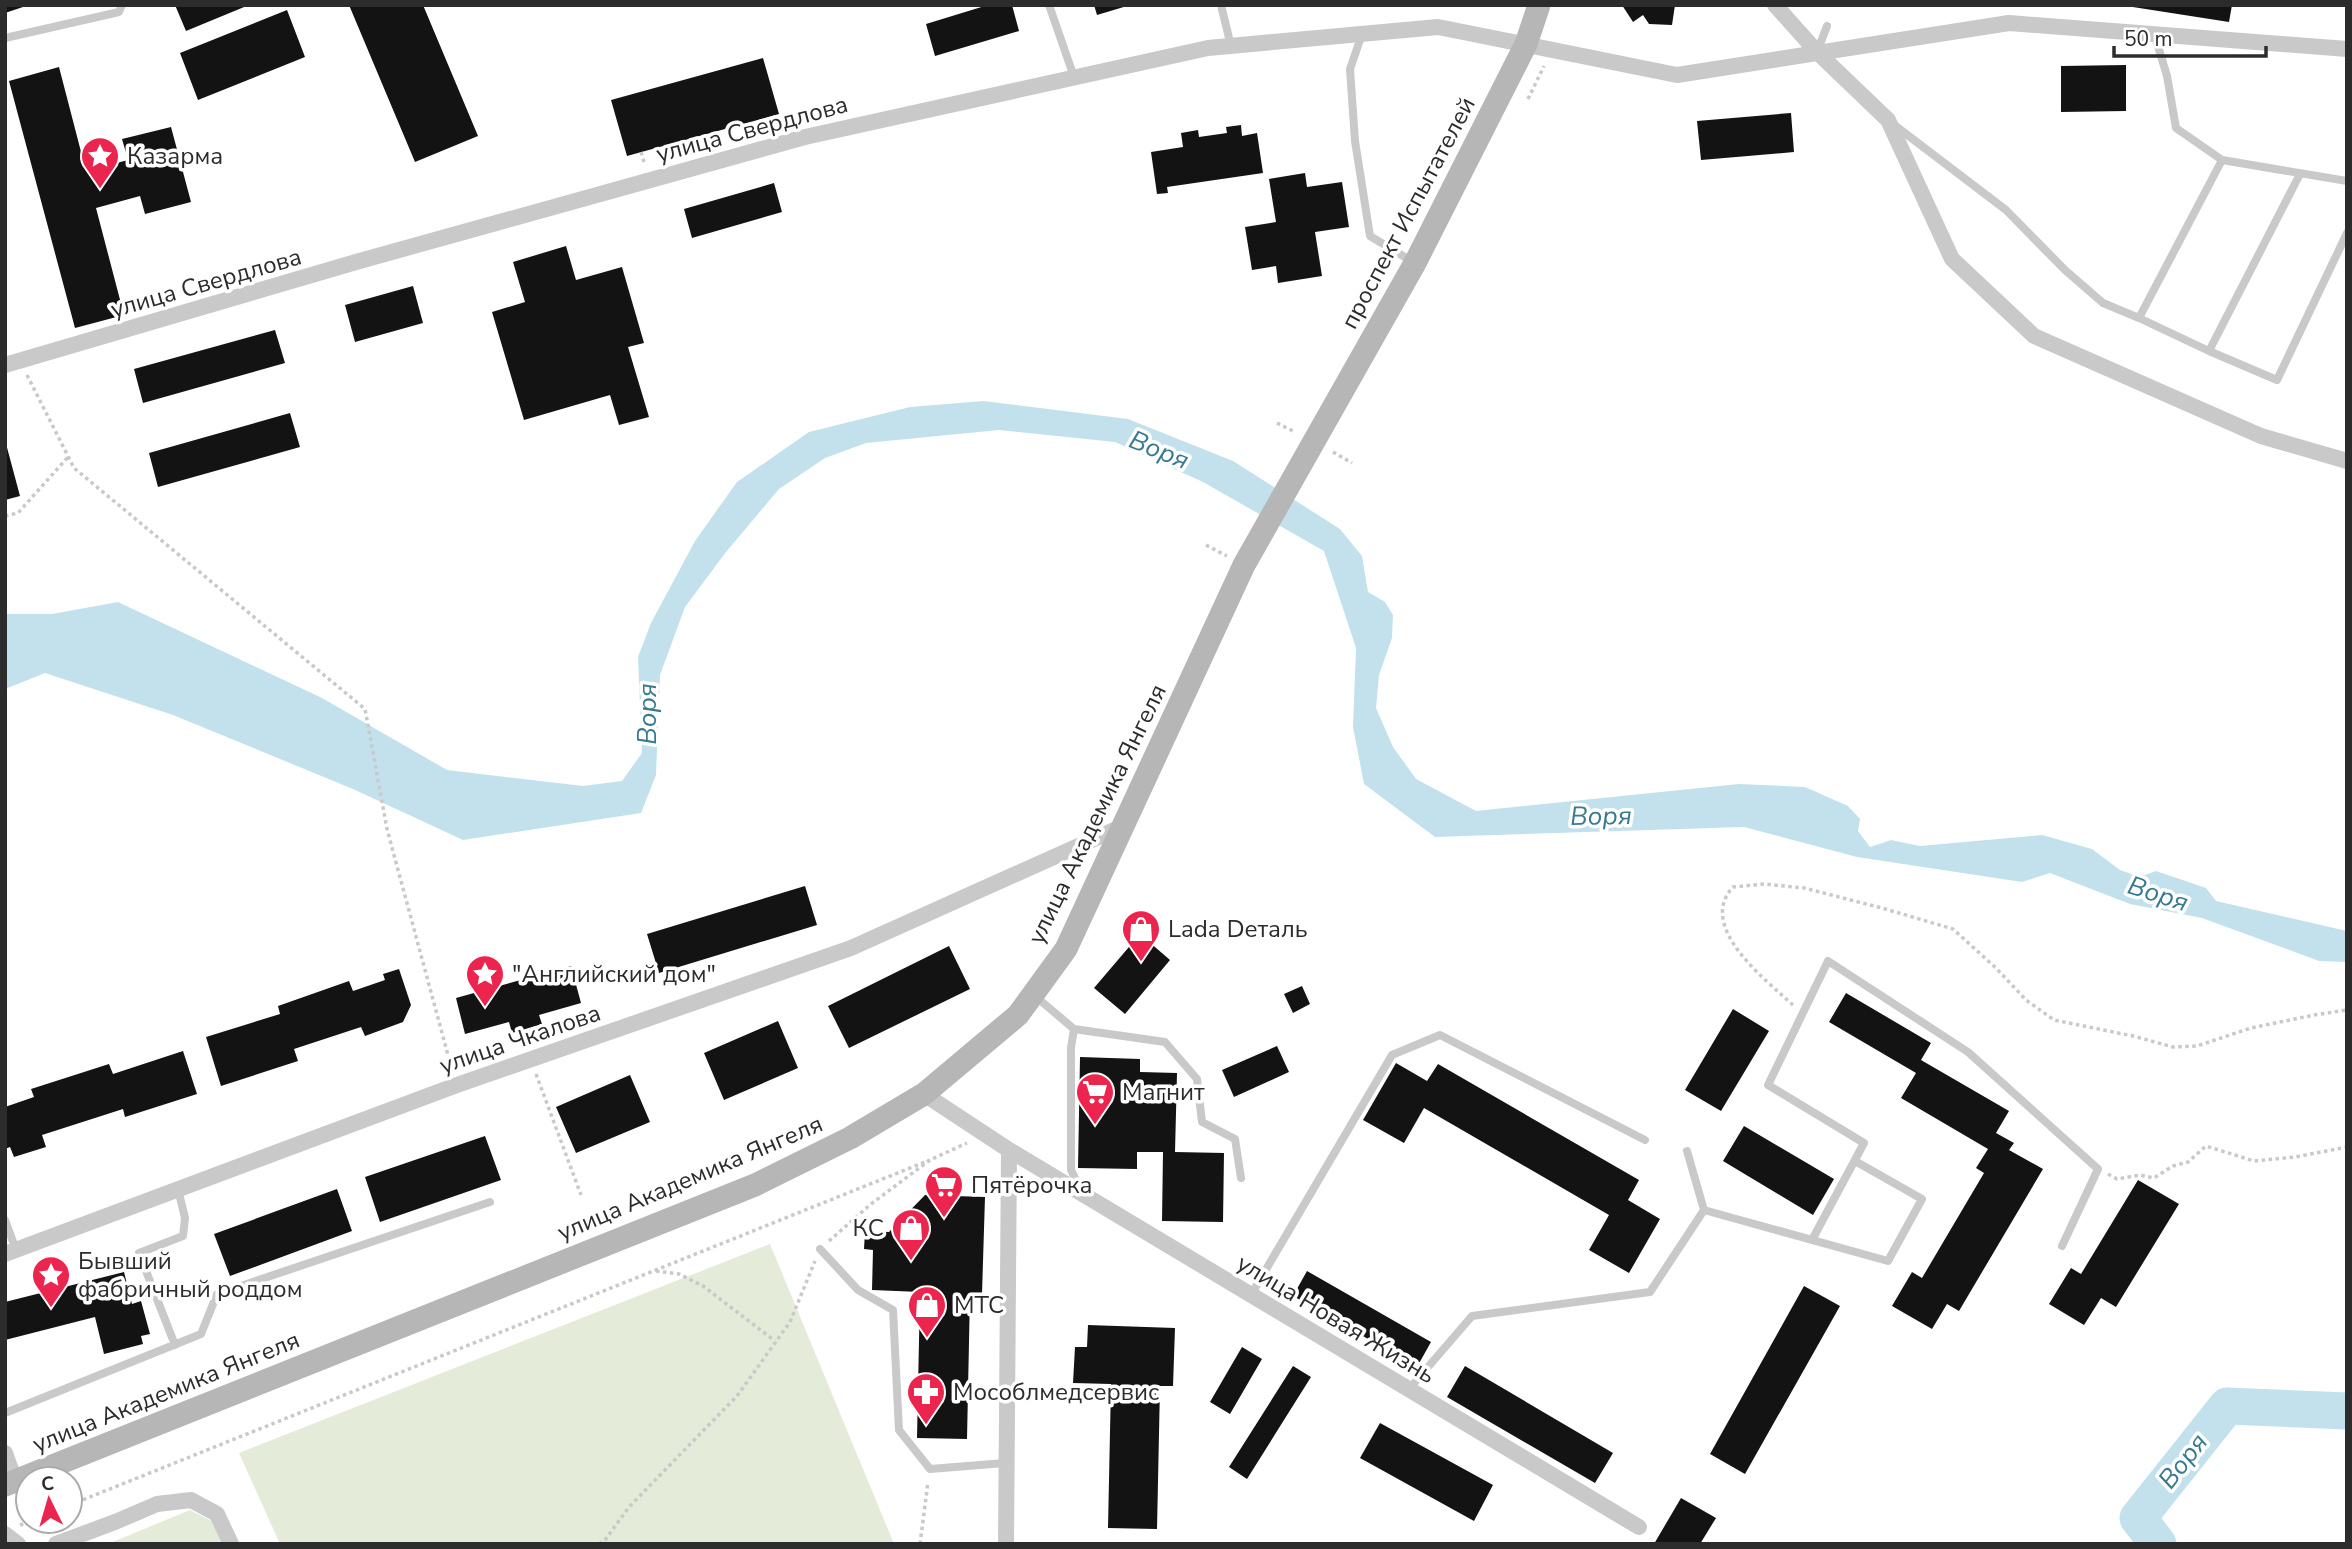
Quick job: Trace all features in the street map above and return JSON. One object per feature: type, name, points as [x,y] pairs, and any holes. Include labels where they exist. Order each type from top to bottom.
[{"type":"main road","name":"проспект Испытателей","points":[[1244,565],[1415,263],[1526,44],[1539,5]]},
{"type":"main road","name":"улица Академика Янгеля","points":[[10,1483],[755,1185],[850,1138],[924,1094],[1018,1015],[1066,949],[1244,565]]},
{"type":"street","points":[[1775,5],[1817,52],[1888,120],[1952,259],[2034,336],[2261,436],[2347,461]]},
{"type":"street","name":"улица Свердлова","points":[[13,364],[369,259],[805,136],[1208,48],[1438,27],[1677,75],[2009,23],[2347,49]]},
{"type":"street","name":"улица Чкалова","points":[[11,1252],[457,1085],[851,948],[1123,826]]},
{"type":"street","name":"улица Новая Жизнь","points":[[924,1094],[1009,1150],[1639,1527]]},
{"type":"street","points":[[1006,1544],[1009,1150]]},
{"type":"street","points":[[5,1453],[10,1483]]},
{"type":"street","points":[[56,1544],[157,1504],[191,1500],[217,1514],[231,1544]]},
{"type":"street","points":[[5,1534],[19,1544]]},
{"type":"lane","points":[[5,38],[119,12],[122,5]]},
{"type":"lane","points":[[1049,5],[1074,77]]},
{"type":"lane","points":[[1221,5],[1231,46]]},
{"type":"lane","points":[[1817,52],[1827,26]]},
{"type":"lane","points":[[2154,33],[2176,128],[2222,160],[2347,181]]},
{"type":"lane","points":[[1362,34],[1350,69],[1355,141],[1370,236],[1415,263]]},
{"type":"lane","points":[[1888,120],[2006,210],[2064,270],[2103,303],[2277,380],[2347,233]]},
{"type":"lane","points":[[2139,318],[2222,160]]},
{"type":"lane","points":[[2209,351],[2300,174]]},
{"type":"lane","points":[[1812,1240],[1864,1143],[1768,1086],[1828,961],[1968,1052],[2098,1169],[2062,1246]]},
{"type":"lane","points":[[1033,994],[1074,1029],[1166,1042],[1197,1079],[1202,1122],[1235,1139],[1241,1178]]},
{"type":"lane","points":[[1074,1029],[1071,1048],[1071,1170],[1083,1194]]},
{"type":"lane","points":[[1251,1295],[1392,1055],[1440,1035],[1645,1140]]},
{"type":"lane","points":[[1409,1389],[1472,1316],[1650,1292],[1704,1210],[1687,1151]]},
{"type":"lane","points":[[1704,1210],[1888,1261],[1922,1199],[1855,1161]]},
{"type":"lane","points":[[174,1345],[139,1254],[183,1236],[185,1218],[178,1189]]},
{"type":"lane","points":[[5,1413],[201,1334],[217,1294],[490,1202]]},
{"type":"lane","points":[[5,1220],[11,1252]]},
{"type":"lane","points":[[820,1248],[858,1290],[893,1310],[899,1430],[930,1469],[1005,1463]]},
{"type":"path","points":[[1528,99],[1552,49]]},
{"type":"path","points":[[13,364],[74,468],[365,709],[387,829],[457,1085]]},
{"type":"path","points":[[5,516],[18,513],[68,457]]},
{"type":"path","points":[[1802,1014],[1754,971],[1738,950],[1723,922],[1725,897],[1733,887],[1764,884],[1804,888],[1953,929],[2026,1000],[2054,1020],[2173,1047],[2197,1046],[2251,1028],[2347,1010]]},
{"type":"path","points":[[531,1059],[581,1195]]},
{"type":"path","points":[[84,1499],[930,1160],[984,1133]]},
{"type":"path","points":[[2098,1169],[2117,1179],[2140,1175],[2154,1178],[2173,1166],[2188,1162],[2206,1146],[2254,1161],[2295,1157],[2347,1147]]},
{"type":"path","points":[[599,1544],[605,1540],[629,1507],[737,1396],[790,1322],[820,1248],[871,1204],[930,1160]]},
{"type":"path","points":[[654,1271],[679,1274],[703,1286],[775,1341]]},
{"type":"path","points":[[920,1544],[930,1469]]},
{"type":"green space","points":[[770,1244],[894,1544],[280,1544],[239,1453]]},
{"type":"green space","points":[[190,1510],[227,1529],[233,1544],[108,1544]]},
{"type":"water","points":[[983,401],[1128,419],[1233,461],[1340,529],[1362,556],[1368,592],[1385,602],[1393,615],[1392,638],[1379,675],[1376,708],[1393,747],[1416,779],[1476,811],[1739,784],[1805,787],[1848,806],[1860,819],[1858,831],[1870,847],[1891,840],[1920,846],[2042,835],[2092,849],[2120,870],[2140,877],[2156,871],[2206,888],[2216,901],[2347,931],[2347,962],[2319,961],[2202,918],[2130,904],[2050,873],[2022,882],[1857,857],[1744,827],[1435,837],[1364,784],[1353,727],[1356,648],[1324,551],[1203,482],[1115,442],[999,430],[866,443],[825,458],[779,489],[726,552],[685,607],[660,675],[656,775],[641,813],[463,840],[353,789],[173,715],[45,673],[5,689],[5,614],[52,614],[118,602],[322,698],[447,770],[583,786],[622,781],[642,753],[638,657],[651,623],[695,541],[737,482],[809,432],[910,407]]},
{"type":"building","points":[[5,5],[26,5],[26,6],[5,13]]},
{"type":"building","points":[[175,5],[249,5],[186,31]]},
{"type":"building","points":[[349,5],[423,5],[478,136],[415,162]]},
{"type":"building","points":[[988,5],[1012,5],[1019,31],[935,56],[926,24]]},
{"type":"building","points":[[1094,5],[1127,5],[1127,6],[1097,15]]},
{"type":"building","points":[[1622,5],[1675,5],[1672,25],[1649,24],[1643,15],[1633,22]]},
{"type":"building","points":[[2120,5],[2232,5],[2229,22]]},
{"type":"building","points":[[287,10],[305,57],[198,100],[180,53]]},
{"type":"building","points":[[763,58],[779,114],[627,156],[611,100]]},
{"type":"building","points":[[2126,65],[2126,111],[2061,112],[2061,66]]},
{"type":"building","points":[[59,67],[86,171],[128,160],[122,139],[171,127],[191,202],[145,214],[140,196],[96,208],[124,315],[75,328],[9,81]]},
{"type":"building","points":[[1791,113],[1794,152],[1701,160],[1697,121]]},
{"type":"building","points":[[1241,125],[1242,136],[1257,133],[1263,173],[1167,187],[1168,193],[1157,194],[1151,152],[1183,147],[1181,133],[1198,130],[1199,137],[1227,133],[1226,127]]},
{"type":"building","points":[[1305,173],[1307,187],[1342,182],[1349,227],[1315,232],[1322,276],[1278,283],[1276,266],[1252,270],[1245,227],[1276,222],[1269,179]]},
{"type":"building","points":[[774,183],[782,212],[692,238],[684,209]]},
{"type":"building","points":[[566,246],[576,280],[622,267],[644,343],[628,347],[649,417],[619,425],[610,395],[524,420],[492,312],[525,302],[513,262]]},
{"type":"building","points":[[413,286],[423,323],[355,342],[345,305]]},
{"type":"building","points":[[275,330],[285,363],[143,403],[134,369]]},
{"type":"building","points":[[290,413],[300,447],[158,487],[149,453]]},
{"type":"building","points":[[5,440],[20,496],[5,500]]},
{"type":"building","points":[[805,886],[817,925],[659,973],[647,934]]},
{"type":"building","points":[[1140,934],[1170,960],[1125,1014],[1094,988]]},
{"type":"building","points":[[949,946],[970,989],[849,1048],[828,1006]]},
{"type":"building","points":[[571,966],[581,1003],[539,1015],[542,1024],[512,1033],[509,1022],[465,1034],[456,998]]},
{"type":"building","points":[[399,969],[411,1005],[403,1022],[365,1036],[361,1027],[294,1049],[298,1061],[221,1086],[206,1037],[280,1014],[278,1006],[349,981],[353,991],[385,980],[383,974]]},
{"type":"building","points":[[1302,986],[1310,1004],[1293,1013],[1284,994]]},
{"type":"building","points":[[1846,993],[1931,1043],[1921,1060],[2009,1111],[1996,1133],[2014,1143],[2009,1150],[2043,1169],[1959,1311],[1947,1304],[1932,1329],[1892,1306],[1912,1272],[1922,1278],[1984,1173],[1976,1168],[1988,1149],[1901,1098],[1916,1073],[1829,1022]]},
{"type":"building","points":[[1733,1009],[1769,1031],[1721,1111],[1685,1090]]},
{"type":"building","points":[[778,1021],[798,1068],[724,1100],[704,1053]]},
{"type":"building","points":[[1277,1046],[1289,1072],[1234,1097],[1222,1070]]},
{"type":"building","points":[[183,1051],[197,1094],[125,1117],[123,1109],[42,1135],[46,1147],[14,1157],[10,1147],[5,1149],[5,1107],[34,1097],[31,1089],[109,1064],[113,1074]]},
{"type":"building","points":[[1080,1057],[1140,1059],[1140,1072],[1177,1073],[1175,1152],[1224,1153],[1223,1222],[1162,1221],[1163,1152],[1137,1152],[1137,1169],[1078,1168]]},
{"type":"building","points":[[1396,1063],[1427,1081],[1438,1064],[1639,1180],[1628,1200],[1660,1219],[1629,1273],[1589,1250],[1609,1215],[1424,1108],[1404,1143],[1363,1120]]},
{"type":"building","points":[[630,1075],[650,1122],[576,1153],[556,1107]]},
{"type":"building","points":[[1744,1126],[1834,1179],[1813,1215],[1723,1161]]},
{"type":"building","points":[[485,1136],[501,1180],[380,1222],[365,1177]]},
{"type":"building","points":[[2138,1180],[2179,1204],[2116,1307],[2101,1298],[2084,1325],[2049,1304],[2071,1268],[2081,1274]]},
{"type":"building","points":[[337,1189],[352,1231],[230,1276],[214,1234]]},
{"type":"building","points":[[925,1195],[985,1197],[982,1294],[970,1293],[967,1439],[917,1438],[920,1292],[872,1290],[873,1250],[864,1249],[865,1231],[889,1232]]},
{"type":"building","points":[[1307,1271],[1431,1342],[1417,1367],[1293,1296]]},
{"type":"building","points":[[124,1272],[132,1304],[141,1301],[150,1334],[141,1336],[143,1344],[104,1354],[95,1317],[5,1340],[5,1302]]},
{"type":"building","points":[[1804,1286],[1840,1306],[1745,1474],[1710,1454]]},
{"type":"building","points":[[1088,1325],[1175,1328],[1173,1386],[1160,1386],[1157,1529],[1108,1528],[1111,1384],[1073,1383],[1075,1347],[1087,1347]]},
{"type":"building","points":[[1242,1347],[1262,1359],[1230,1414],[1210,1402]]},
{"type":"building","points":[[1293,1366],[1311,1377],[1247,1479],[1229,1467]]},
{"type":"building","points":[[1465,1366],[1613,1453],[1595,1483],[1447,1397]]},
{"type":"building","points":[[1380,1423],[1493,1485],[1474,1521],[1360,1458]]},
{"type":"building","points":[[1681,1498],[1716,1518],[1700,1544],[1654,1544]]},
{"type":"waterway","name":"Воря","points":[[2158,1544],[2138,1518],[2227,1406],[2347,1411]]},
{"type":"place","name":"Казарма","points":[[100,190]]},
{"type":"place","name":"Lada Dеталь","points":[[1141,963]]},
{"type":"place","name":"\"Английский дом\"","points":[[485,1008]]},
{"type":"place","name":"Магнит","points":[[1095,1126]]},
{"type":"place","name":"Пятёрочка","points":[[944,1219]]},
{"type":"place","name":"КС","points":[[911,1262]]},
{"type":"place","name":"Бывший фабричный роддом","points":[[51,1309]]},
{"type":"place","name":"МТС","points":[[927,1339]]},
{"type":"place","name":"Мособлмедсервис","points":[[926,1426]]}]
